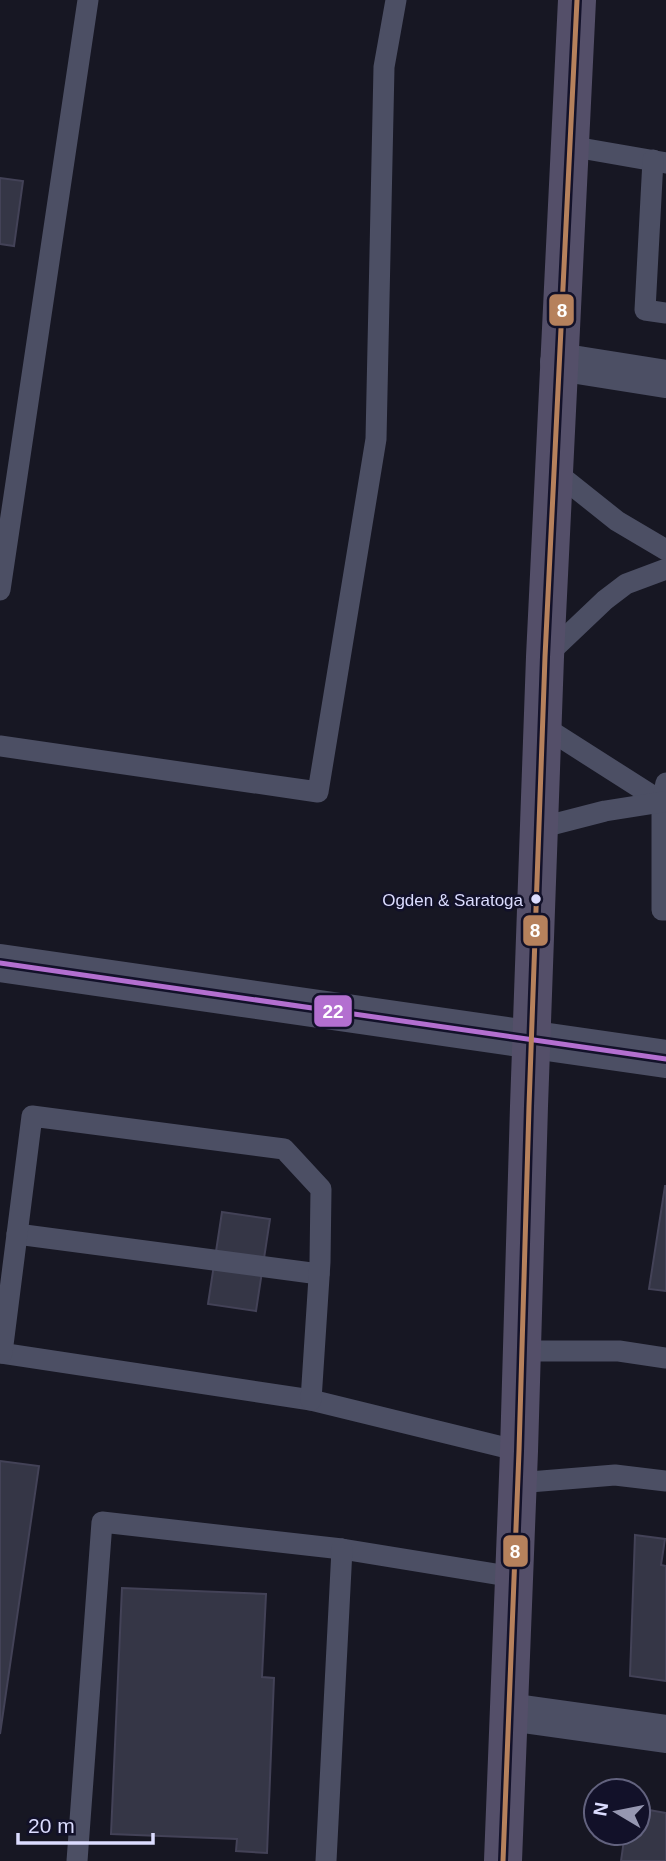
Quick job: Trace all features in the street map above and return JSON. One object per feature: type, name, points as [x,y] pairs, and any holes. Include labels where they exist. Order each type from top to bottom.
[{"type":"main road","points":[[503,1861],[545,657],[577,0]]},
{"type":"street","points":[[559,362],[666,379]]},
{"type":"street","points":[[0,963],[666,1059]]},
{"type":"street","points":[[509,1712],[666,1734]]},
{"type":"lane","points":[[0,590],[88,0]]},
{"type":"lane","points":[[0,746],[318,792],[376,439],[384,67],[396,0]]},
{"type":"lane","points":[[569,146],[660,162],[645,310],[666,313]]},
{"type":"lane","points":[[553,470],[617,521],[666,550]]},
{"type":"lane","points":[[545,657],[626,584],[666,569]]},
{"type":"lane","points":[[543,726],[664,793]]},
{"type":"lane","points":[[539,828],[664,793]]},
{"type":"lane","points":[[664,793],[662,910],[666,910]]},
{"type":"lane","points":[[311,1400],[321,1189],[284,1149],[32,1116],[1,1353],[311,1400],[518,1467],[666,1481]]},
{"type":"lane","points":[[17,1234],[319,1274]]},
{"type":"lane","points":[[522,1351],[619,1351],[666,1358]]},
{"type":"lane","points":[[77,1861],[102,1522],[342,1549],[514,1577]]},
{"type":"lane","points":[[326,1861],[342,1549]]},
{"type":"building","points":[[0,178],[23,181],[14,246],[0,244]]},
{"type":"building","points":[[666,1186],[666,1291],[649,1289]]},
{"type":"building","points":[[222,1212],[270,1219],[256,1311],[208,1304]]},
{"type":"building","points":[[0,1461],[39,1466],[0,1734]]},
{"type":"building","points":[[635,1535],[665,1539],[661,1565],[666,1566],[666,1681],[630,1676]]},
{"type":"building","points":[[122,1588],[266,1594],[262,1677],[274,1678],[267,1853],[236,1851],[237,1839],[111,1834]]},
{"type":"building","points":[[652,1810],[666,1813],[666,1861],[621,1861],[623,1847],[652,1847]]},
{"type":"transit line","name":"8","points":[[503,1861],[545,657],[577,0]]},
{"type":"transit line","name":"22","points":[[0,963],[666,1059]]},
{"type":"place","name":"Ogden & Saratoga","points":[[536,899]]}]
